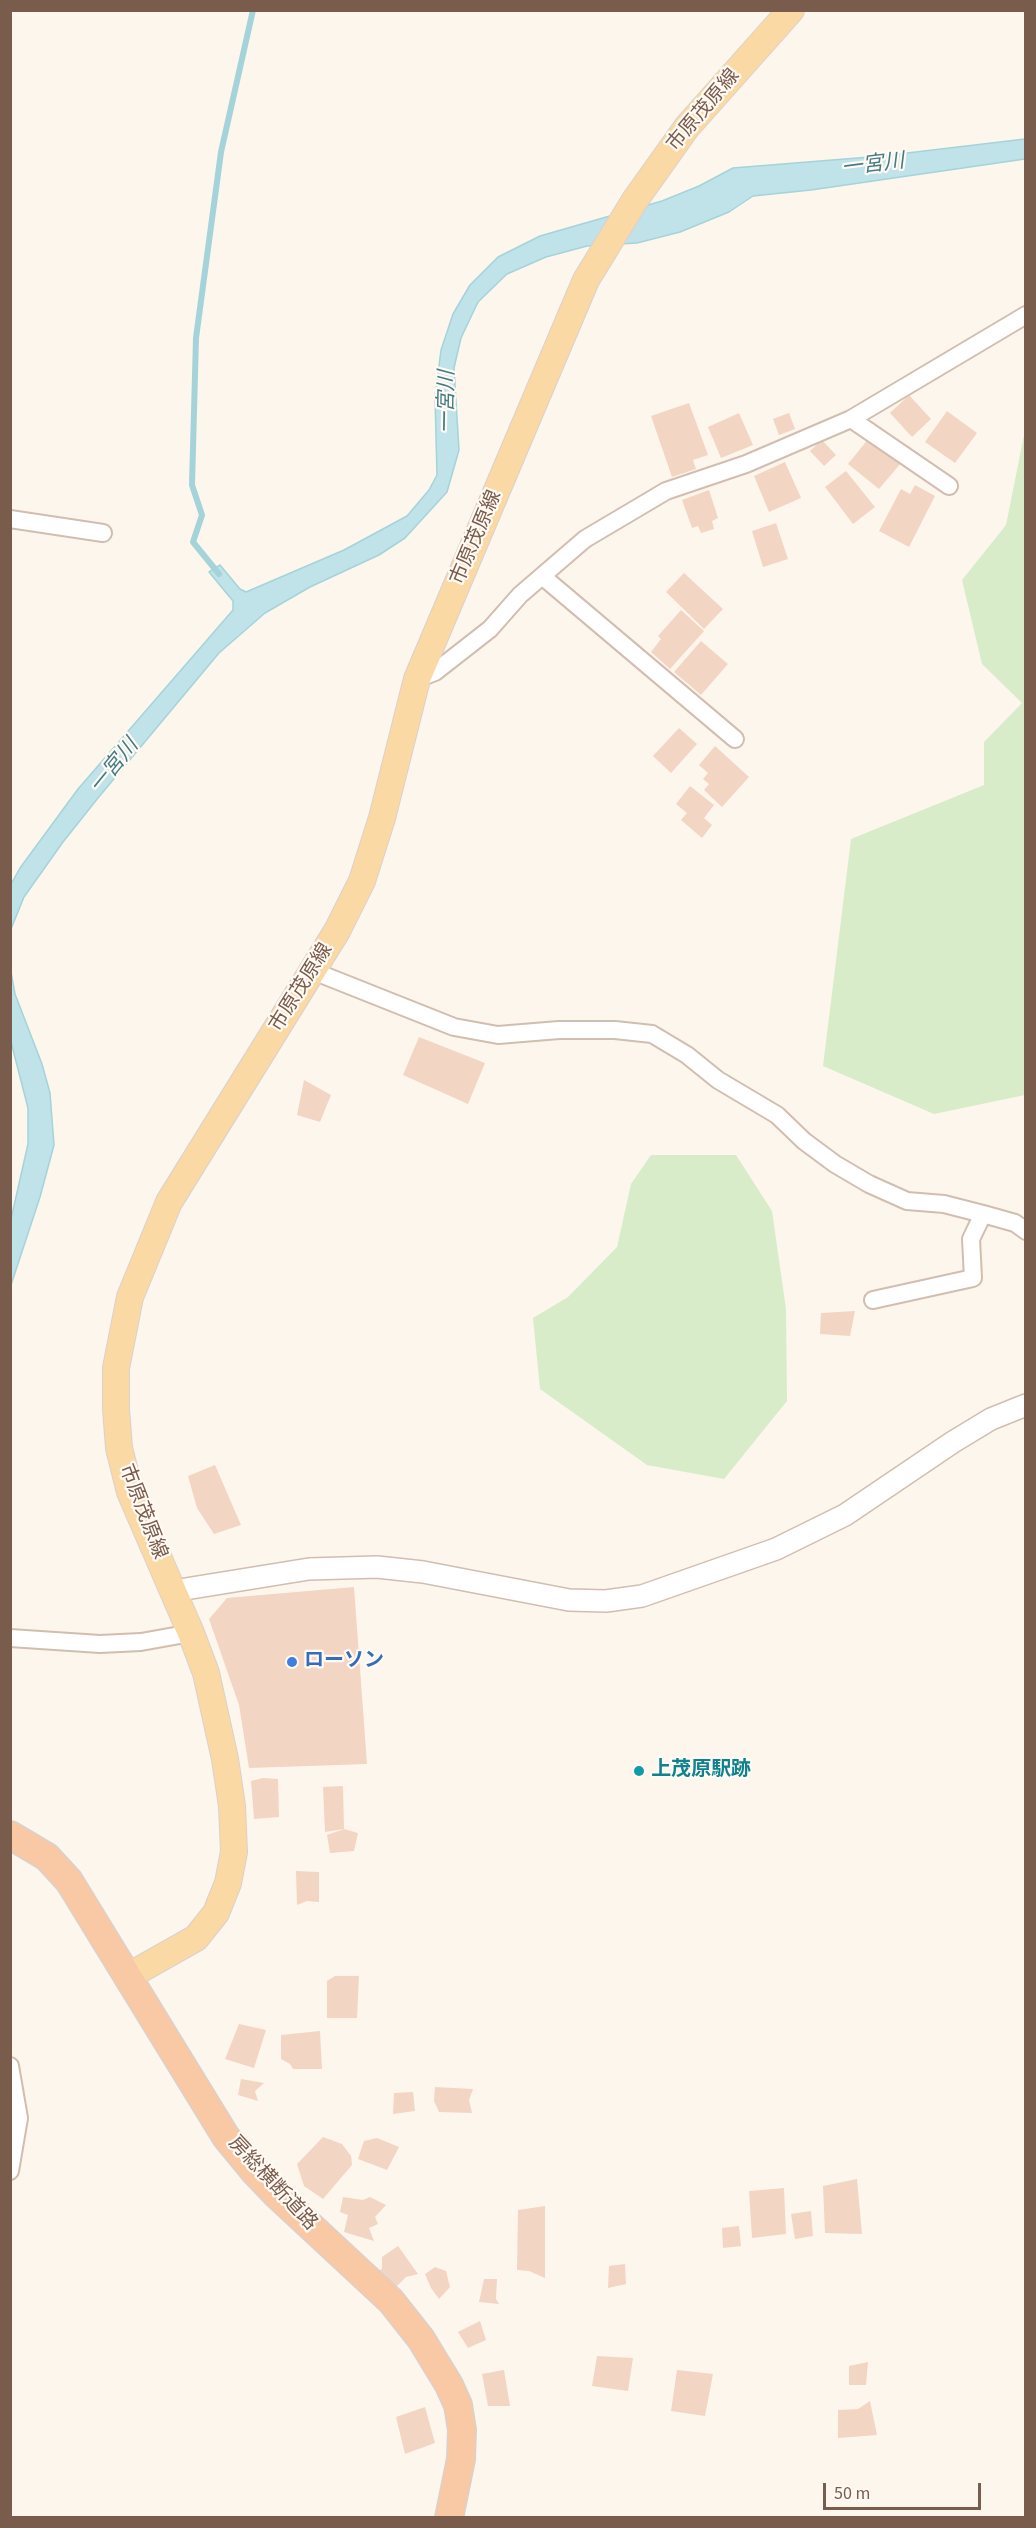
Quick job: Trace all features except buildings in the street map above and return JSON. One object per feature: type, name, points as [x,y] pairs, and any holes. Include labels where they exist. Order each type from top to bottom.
[{"type":"highway","name":"房総横断道路","points":[[10,1835],[47,1857],[69,1881],[226,2137],[277,2195],[391,2301],[421,2339],[449,2385],[458,2405],[462,2430],[461,2459],[449,2517]]},
{"type":"main road","name":"市原茂原線","points":[[127,1977],[196,1938],[216,1912],[228,1882],[234,1852],[232,1806],[217,1717],[206,1673],[130,1492],[119,1448],[116,1368],[129,1297],[169,1202],[313,971],[337,931],[362,881],[382,818],[417,679],[586,280],[636,200],[687,127],[791,10]]},
{"type":"street","points":[[417,679],[435,672],[490,629],[520,595],[585,539],[666,491],[746,464],[851,419],[1026,315]]},
{"type":"street","points":[[851,419],[949,486]]},
{"type":"street","points":[[10,519],[103,533]]},
{"type":"street","points":[[542,576],[735,739]]},
{"type":"street","points":[[313,971],[454,1027],[498,1035],[559,1030],[615,1030],[652,1034],[687,1055],[718,1080],[777,1115],[804,1141],[835,1164],[869,1184],[907,1201],[944,1204],[1015,1223],[1026,1231]]},
{"type":"street","points":[[873,1300],[973,1278],[971,1239],[983,1214]]},
{"type":"street","points":[[173,1591],[309,1569],[377,1567],[423,1572],[569,1600],[606,1601],[642,1596],[776,1549],[795,1540],[845,1515],[992,1419],[1026,1405]]},
{"type":"street","points":[[10,1638],[100,1644],[141,1642],[191,1633]]},
{"type":"street","points":[[10,2066],[19,2118],[10,2171]]},
{"type":"green space","points":[[1025,430],[1025,1095],[934,1114],[823,1066],[851,839],[984,785],[984,742],[1022,703],[982,664],[962,580],[1006,525]]},
{"type":"green space","points":[[651,1155],[736,1155],[772,1211],[786,1309],[787,1401],[724,1479],[647,1465],[540,1389],[533,1318],[568,1297],[617,1247],[631,1184]]},
{"type":"water","name":"一宮川","points":[[1025,139],[1025,159],[811,190],[753,196],[729,212],[680,232],[637,243],[587,246],[546,257],[507,274],[478,302],[461,338],[454,368],[459,450],[447,492],[405,538],[379,555],[310,587],[265,613],[219,653],[63,842],[24,897],[11,929],[11,884],[20,868],[78,789],[233,610],[233,601],[209,572],[220,565],[240,589],[246,592],[344,550],[407,516],[429,490],[437,475],[435,397],[441,350],[453,314],[470,285],[498,257],[540,236],[662,201],[699,186],[733,168],[882,156]]},
{"type":"water","points":[[11,972],[15,994],[42,1064],[50,1093],[54,1145],[40,1197],[11,1285],[11,1219],[28,1144],[28,1108],[11,1042]]},
{"type":"waterway","points":[[219,574],[193,542],[202,515],[192,485],[196,338],[221,152],[253,10]]},
{"type":"place","name":"ローソン","points":[[292,1662]]},
{"type":"place","name":"上茂原駅跡","points":[[639,1771]]}]
